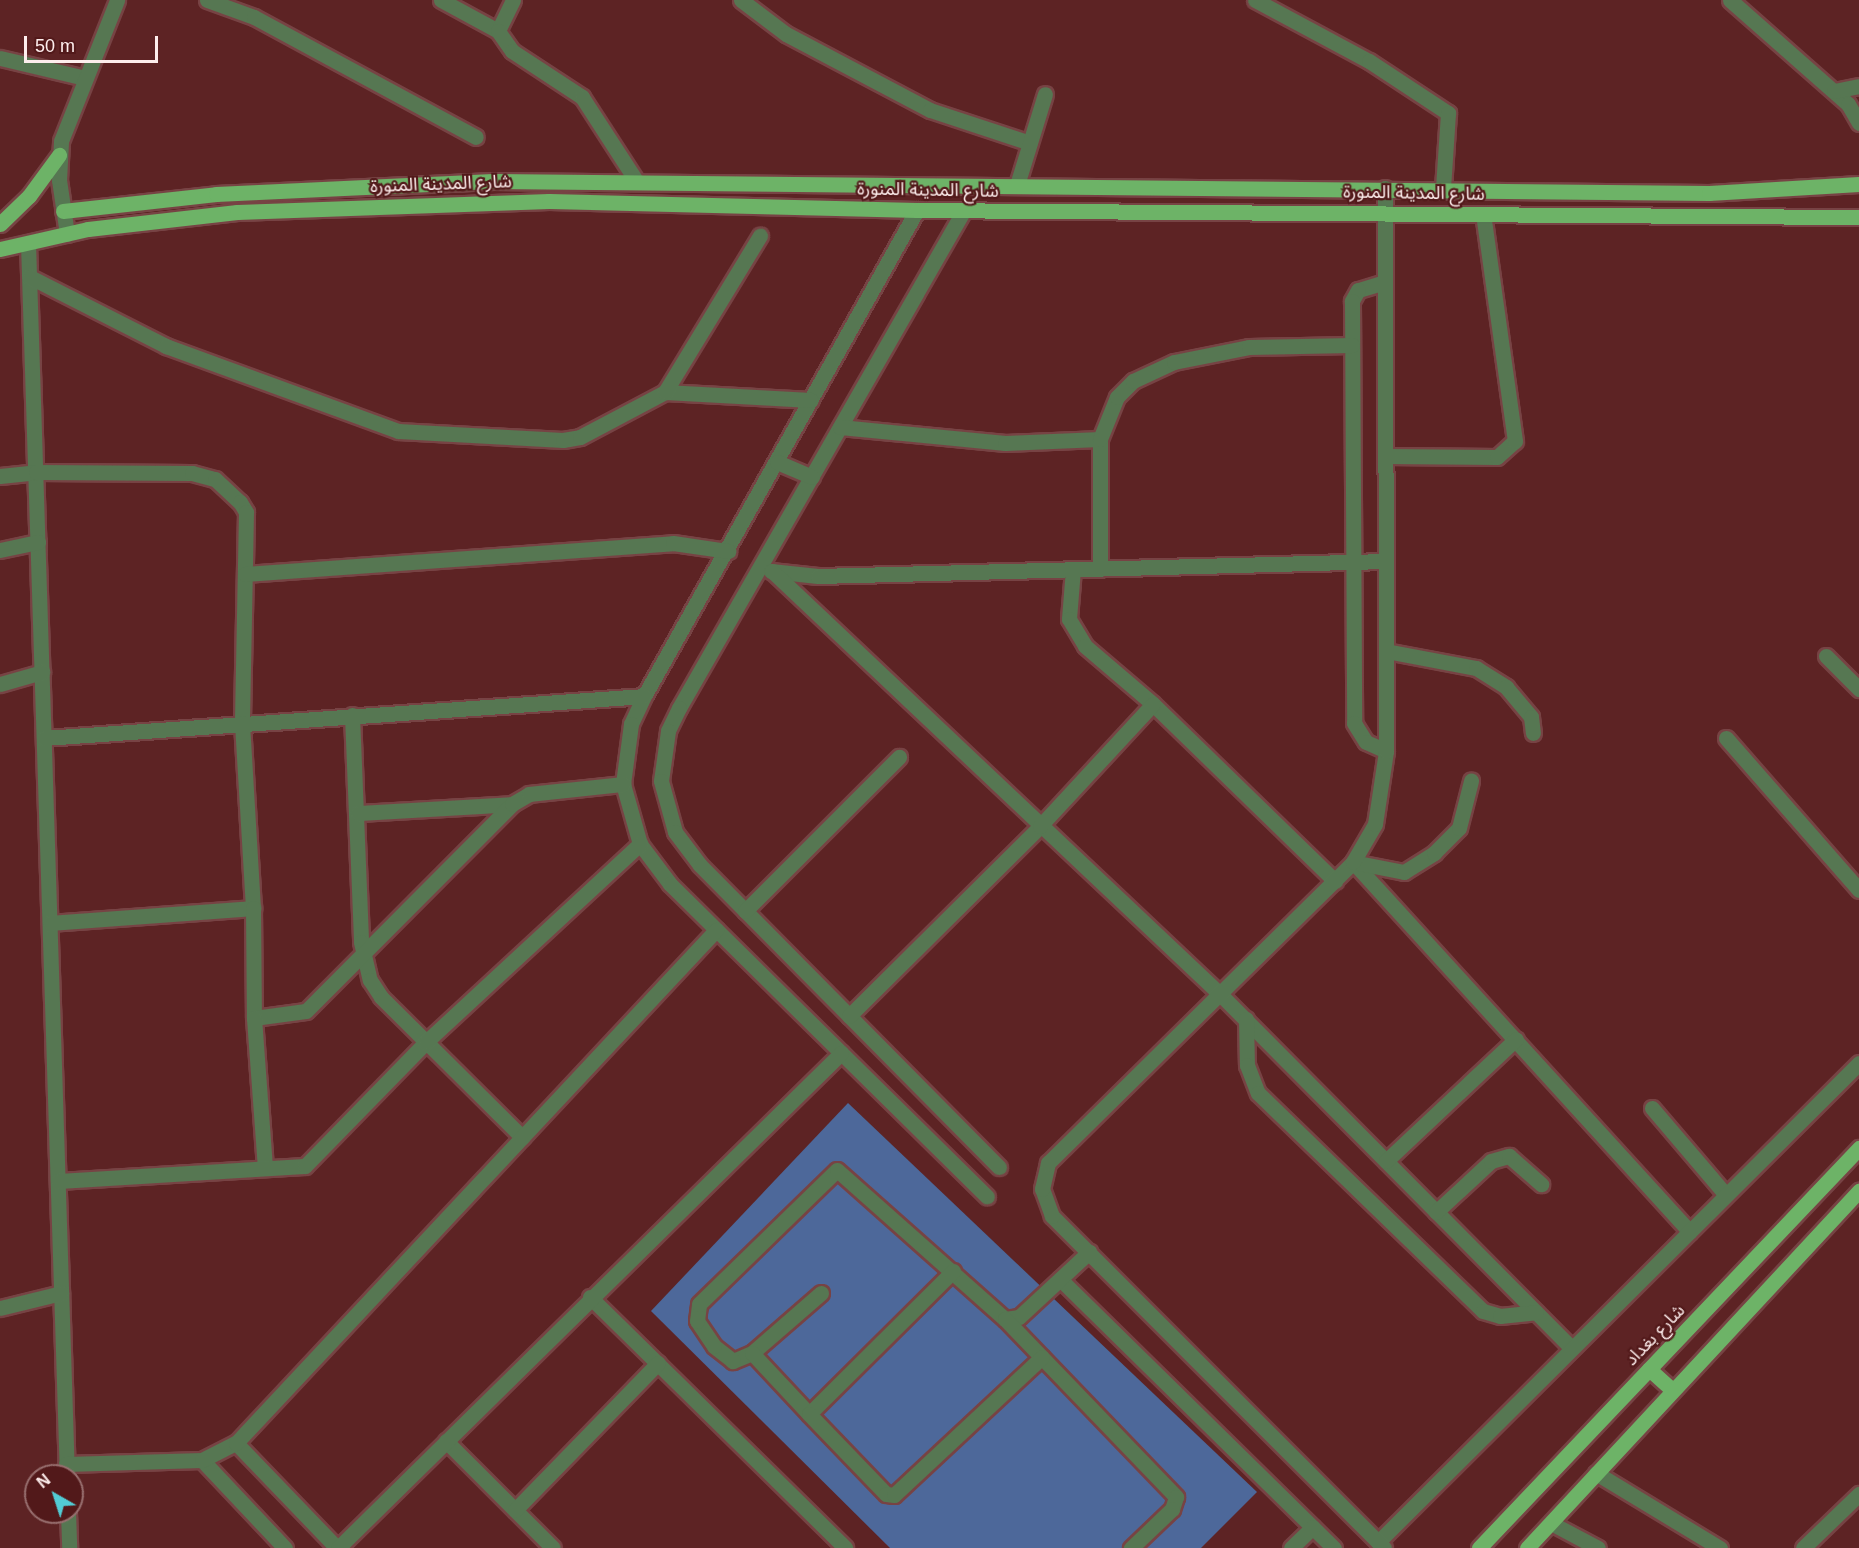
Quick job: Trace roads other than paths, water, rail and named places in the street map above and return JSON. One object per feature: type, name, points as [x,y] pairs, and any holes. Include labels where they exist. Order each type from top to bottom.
[{"type":"main road","points":[[1,221],[29,196],[59,155]]},
{"type":"main road","name":"شارع المدينة المنورة","points":[[63,211],[354,184],[831,183],[1709,192],[1859,184]]},
{"type":"main road","points":[[828,208],[831,183]]},
{"type":"main road","name":"شارع المدينة المنورة","points":[[0,249],[67,234],[237,212],[374,205],[549,201],[917,210],[1384,211],[1859,217]]},
{"type":"main road","name":"شارع بغداد","points":[[1479,1548],[1859,1148]]},
{"type":"main road","points":[[1527,1548],[1859,1191]]},
{"type":"main road","points":[[1650,1369],[1672,1390]]},
{"type":"street","points":[[67,234],[59,155],[85,78],[117,0]]},
{"type":"street","points":[[207,0],[254,17],[476,137]]},
{"type":"street","points":[[441,0],[498,31],[512,51],[582,97],[638,182]]},
{"type":"street","points":[[498,31],[513,0]]},
{"type":"street","points":[[741,0],[786,34],[930,110],[1030,143]]},
{"type":"street","points":[[1255,0],[1369,61],[1448,113],[1443,189]]},
{"type":"street","points":[[1730,0],[1848,104],[1859,123]]},
{"type":"street","points":[[0,58],[85,78]]},
{"type":"street","points":[[1834,91],[1859,86]]},
{"type":"street","points":[[1017,185],[1045,94]]},
{"type":"street","points":[[1385,188],[1386,751],[1381,806],[1353,861],[1335,881],[1048,1163],[1042,1189],[1047,1207],[1381,1545],[1572,1348],[1859,1063]]},
{"type":"street","points":[[917,210],[728,551],[644,696],[629,734],[623,784],[640,844],[670,884],[987,1197]]},
{"type":"street","points":[[964,210],[812,477],[766,570],[679,708],[662,756],[661,782],[675,832],[700,865],[999,1167]]},
{"type":"street","points":[[1385,456],[1497,457],[1515,441],[1483,214]]},
{"type":"street","points":[[665,393],[760,236]]},
{"type":"street","points":[[28,243],[67,1464]]},
{"type":"street","points":[[30,277],[166,346],[398,431],[563,440],[580,436],[665,393],[811,400]]},
{"type":"street","points":[[1385,282],[1354,293],[1352,345],[1354,723],[1366,742],[1386,751]]},
{"type":"street","points":[[1100,569],[1100,439],[1117,397],[1152,369],[1249,347],[1352,345]]},
{"type":"street","points":[[840,427],[996,442],[1100,439]]},
{"type":"street","points":[[777,462],[812,477]]},
{"type":"street","points":[[0,476],[36,472],[192,473],[214,479],[233,493],[246,512],[242,723],[253,908],[254,1018],[265,1168]]},
{"type":"street","points":[[0,550],[38,542]]},
{"type":"street","points":[[245,573],[673,543],[728,551]]},
{"type":"street","points":[[766,570],[818,576],[1386,561]]},
{"type":"street","points":[[1073,569],[1069,619],[1080,637],[1153,704],[1335,881]]},
{"type":"street","points":[[766,570],[1246,1019],[1572,1348]]},
{"type":"street","points":[[1386,651],[1476,668],[1506,687],[1531,717],[1533,733]]},
{"type":"street","points":[[1826,656],[1859,689]]},
{"type":"street","points":[[0,684],[42,672]]},
{"type":"street","points":[[44,738],[644,696]]},
{"type":"street","points":[[849,1016],[1040,826],[1153,704]]},
{"type":"street","points":[[352,716],[363,954],[369,980],[381,997],[522,1137]]},
{"type":"street","points":[[1726,738],[1859,890]]},
{"type":"street","points":[[745,911],[899,757]]},
{"type":"street","points":[[1353,861],[1404,872],[1434,853],[1459,828],[1471,781]]},
{"type":"street","points":[[254,1018],[306,1011],[512,804],[529,794],[623,784]]},
{"type":"street","points":[[358,813],[512,804]]},
{"type":"street","points":[[58,1181],[305,1166],[426,1042],[640,844]]},
{"type":"street","points":[[1353,861],[1690,1232]]},
{"type":"street","points":[[50,923],[253,908]]},
{"type":"street","points":[[84,1469],[202,1460],[236,1443],[716,930]]},
{"type":"street","points":[[1246,1019],[1247,1065],[1258,1093],[1483,1311],[1500,1316],[1536,1312]]},
{"type":"street","points":[[1386,1161],[1516,1039]]},
{"type":"street","points":[[236,1443],[337,1548],[841,1053]]},
{"type":"street","points":[[1652,1108],[1726,1195]]},
{"type":"street","points":[[1436,1212],[1491,1161],[1509,1156],[1541,1184]]},
{"type":"street","points":[[821,1293],[752,1353],[728,1359],[697,1321],[699,1304],[831,1172],[845,1173],[1005,1319],[1176,1497],[1172,1509],[1131,1548]]},
{"type":"street","points":[[1005,1319],[1019,1317],[1089,1251]]},
{"type":"street","points":[[810,1414],[953,1271]]},
{"type":"street","points":[[1060,1279],[1334,1548]]},
{"type":"street","points":[[0,1308],[61,1293]]},
{"type":"street","points":[[590,1297],[845,1548]]},
{"type":"street","points":[[752,1353],[886,1494],[894,1495],[1042,1357]]},
{"type":"street","points":[[514,1510],[658,1363]]},
{"type":"street","points":[[446,1441],[553,1548]]},
{"type":"street","points":[[202,1460],[285,1548]]},
{"type":"street","points":[[1596,1473],[1720,1548]]},
{"type":"street","points":[[1803,1548],[1859,1494]]},
{"type":"street","points":[[1551,1523],[1598,1548]]},
{"type":"street","points":[[68,1524],[69,1548]]},
{"type":"street","points":[[1291,1548],[1312,1527]]}]
